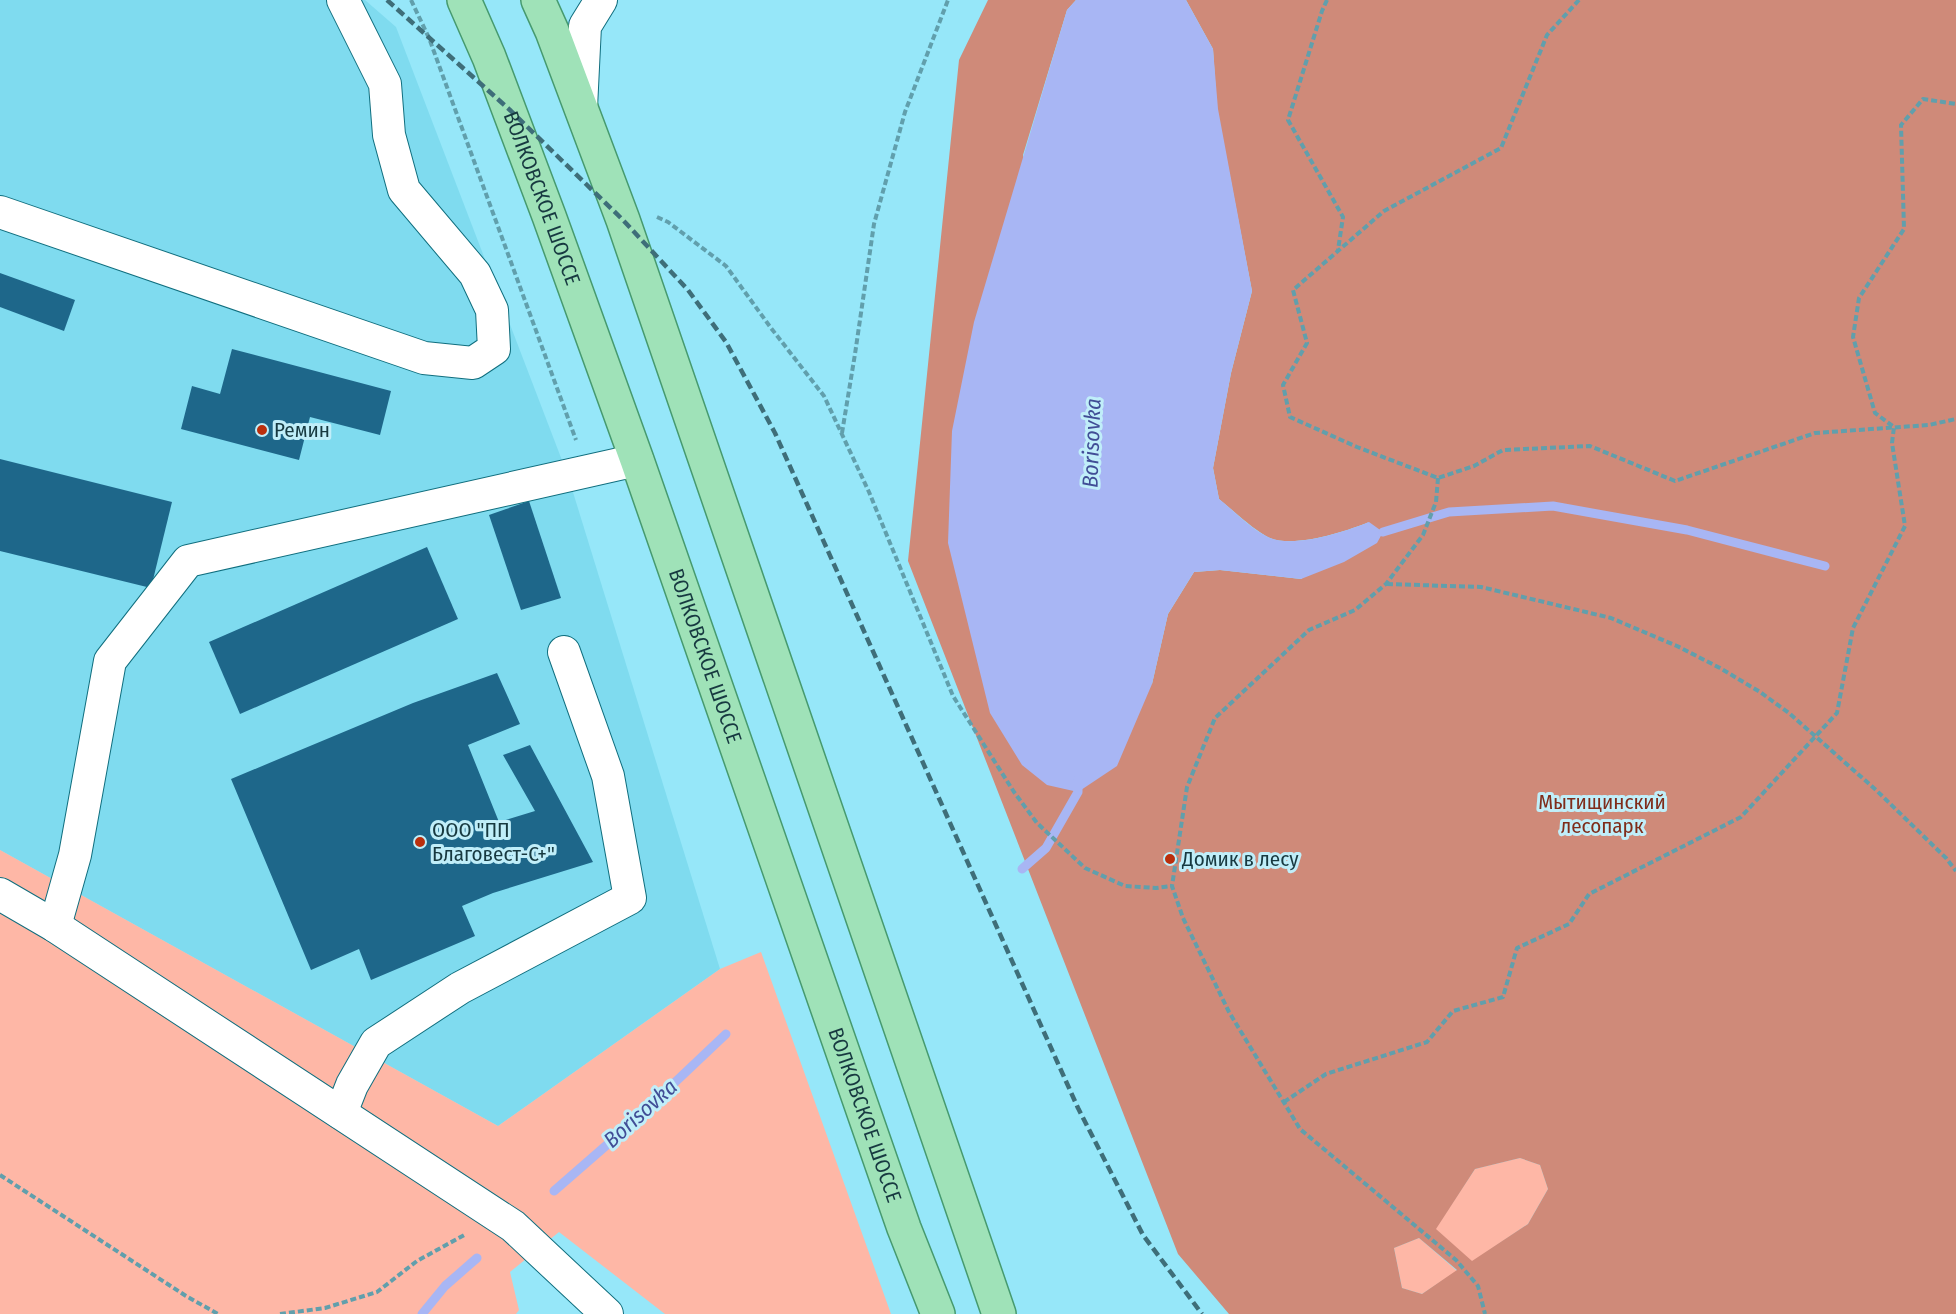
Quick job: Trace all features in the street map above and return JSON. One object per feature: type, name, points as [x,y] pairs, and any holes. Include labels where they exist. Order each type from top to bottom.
[{"type":"main road","name":"ВОЛКОВСКОЕ ШОССЕ","points":[[464,0],[511,111],[637,460],[904,1228],[938,1314]]},
{"type":"main road","points":[[538,0],[615,200],[999,1314]]},
{"type":"street","points":[[0,212],[424,358],[473,363],[494,349],[492,310],[476,274],[404,190],[390,135],[385,84],[343,0]]},
{"type":"street","points":[[581,108],[585,26],[601,0]]},
{"type":"street","points":[[55,926],[75,855],[110,661],[188,561],[637,460]]},
{"type":"street","points":[[341,1113],[352,1085],[376,1043],[460,988],[630,898],[608,776],[564,652]]},
{"type":"street","points":[[0,894],[55,926],[513,1226],[592,1310]]},
{"type":"path","points":[[411,0],[429,38],[588,471]]},
{"type":"path","points":[[842,433],[874,224],[905,112],[948,0]]},
{"type":"path","points":[[1327,0],[1288,120],[1343,218],[1338,251]]},
{"type":"path","points":[[1579,0],[1547,35],[1501,148],[1384,211],[1293,290],[1307,343],[1283,384],[1290,417],[1357,447],[1438,478],[1474,466],[1503,450],[1590,446],[1675,481],[1815,433],[1929,425],[1956,418]]},
{"type":"path","points":[[1894,427],[1875,413],[1853,337],[1859,298],[1904,229],[1901,125],[1923,99],[1956,104]]},
{"type":"path","points":[[615,200],[668,222],[726,266],[824,396],[869,492],[953,696],[1014,792],[1037,823],[1085,868],[1125,886],[1156,888],[1172,886]]},
{"type":"path","points":[[1284,1102],[1326,1074],[1428,1042],[1453,1011],[1503,997],[1517,948],[1569,924],[1589,894],[1741,817],[1816,738],[1837,713],[1853,628],[1905,526],[1892,443],[1894,427]]},
{"type":"path","points":[[1438,478],[1436,502],[1423,535],[1386,584],[1355,610],[1309,630],[1215,718],[1187,787],[1172,886],[1183,918],[1229,1012],[1300,1129],[1456,1260],[1478,1286],[1485,1314]]},
{"type":"path","points":[[1386,584],[1481,587],[1611,618],[1677,646],[1720,668],[1789,713],[1876,790],[1946,858],[1956,871]]},
{"type":"path","points":[[0,1175],[176,1290],[218,1314]]},
{"type":"path","points":[[280,1314],[325,1308],[377,1292],[417,1261],[499,1217]]},
{"type":"shaded area","points":[[0,0],[365,0],[396,27],[568,476],[720,969],[498,1126],[0,850]]},
{"type":"shaded area","points":[[0,850],[498,1126],[720,969],[761,952],[891,1314],[665,1314],[559,1232],[510,1272],[519,1310],[516,1314],[0,1314]]},
{"type":"shaded area","points":[[1520,1158],[1540,1165],[1548,1189],[1528,1224],[1472,1262],[1435,1229],[1475,1169]]},
{"type":"shaded area","points":[[1419,1238],[1457,1271],[1422,1294],[1402,1288],[1394,1248]]},
{"type":"green space","name":"Мытищинский лесопарк","points":[[988,0],[1076,0],[1067,10],[1023,155],[1152,684],[1168,614],[1194,572],[1220,570],[1301,579],[1369,522],[1317,538],[1276,540],[1254,528],[1219,499],[1213,468],[1231,373],[1252,291],[1217,109],[1213,49],[1186,0],[1956,0],[1956,1314],[1229,1314],[1178,1254],[908,561],[959,60]],"holes":[[[1520,1158],[1540,1165],[1548,1189],[1528,1224],[1472,1261],[1436,1229],[1475,1169]],[[1419,1238],[1457,1270],[1422,1294],[1402,1288],[1394,1248]]]},
{"type":"water","points":[[1076,0],[1186,0],[1213,49],[1218,109],[1252,291],[1231,373],[1213,468],[1219,499],[1254,528],[1276,540],[1318,538],[1369,522],[1383,532],[1377,543],[1344,562],[1301,579],[1220,570],[1194,572],[1168,614],[1152,684],[1117,766],[1078,792],[1047,785],[1022,765],[990,713],[948,543],[952,431],[974,322],[1067,10]]},
{"type":"building","points":[[0,273],[75,300],[64,331],[0,307]]},
{"type":"building","points":[[232,349],[391,391],[380,435],[310,417],[299,460],[181,429],[192,386],[220,394]]},
{"type":"building","points":[[0,459],[172,502],[151,588],[0,551]]},
{"type":"building","points":[[529,501],[561,598],[521,610],[489,515]]},
{"type":"building","points":[[427,547],[458,619],[240,714],[209,642]]},
{"type":"building","name":"ООО \"ПП Благовест-С+\"","points":[[497,673],[520,724],[468,745],[499,822],[535,811],[503,755],[530,745],[593,862],[493,893],[462,906],[475,936],[371,980],[359,949],[311,970],[231,779],[413,703]]},
{"type":"waterway","points":[[1383,532],[1449,512],[1553,506],[1687,530],[1825,566]]},
{"type":"waterway","name":"Borisovka","points":[[1022,869],[1046,848],[1078,792],[1078,780]]},
{"type":"waterway","name":"Borisovka","points":[[554,1191],[632,1123],[726,1034]]},
{"type":"waterway","name":"Borisovka","points":[[422,1314],[445,1286],[477,1258]]},
{"type":"railway","points":[[387,0],[511,111],[623,220],[688,290],[726,342],[775,433],[1078,1108],[1143,1235],[1202,1314]]},
{"type":"place","name":"Ремин","points":[[262,430]]},
{"type":"place","name":"ООО \"ПП Благовест-С+\"","points":[[420,842]]},
{"type":"place","name":"Домик в лесу","points":[[1170,859]]}]
